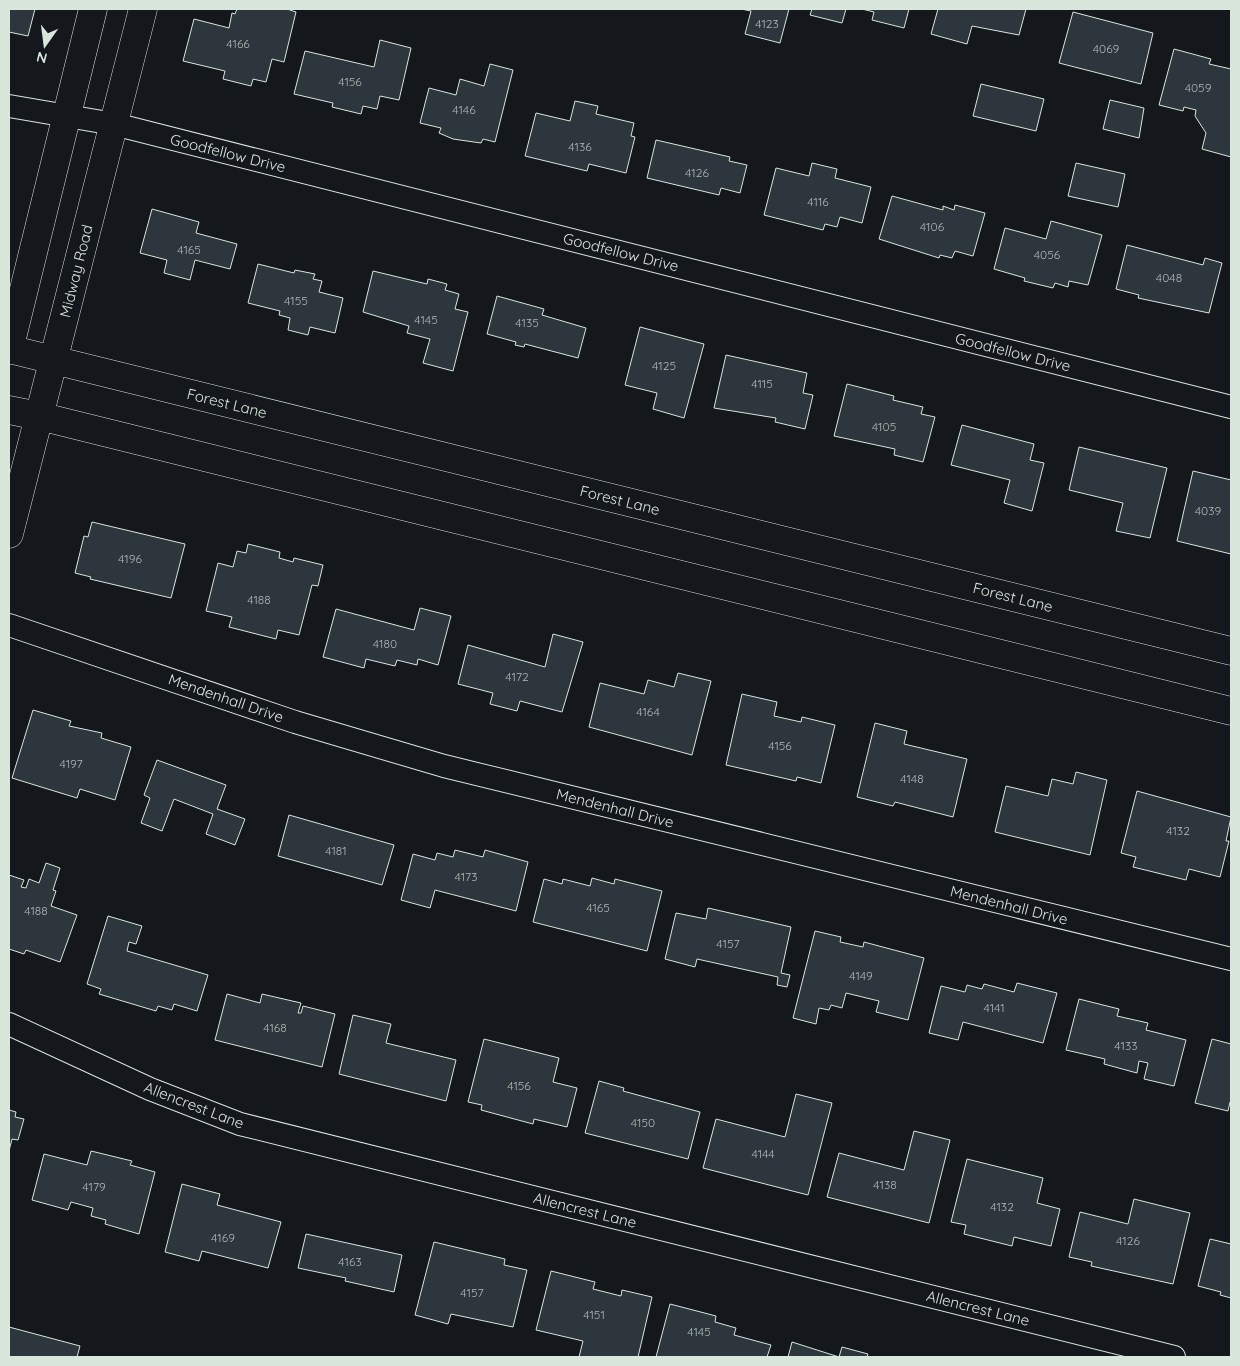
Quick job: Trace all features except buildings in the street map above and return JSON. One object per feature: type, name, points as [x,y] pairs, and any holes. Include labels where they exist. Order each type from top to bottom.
[{"type":"main road","points":[[9,349],[93,9]]},
{"type":"main road","name":"Midway Road","points":[[9,534],[143,9]]},
{"type":"main road","name":"Forest Lane","points":[[9,349],[1231,651]]},
{"type":"main road","points":[[9,410],[1231,711]]},
{"type":"street","name":"Goodfellow Drive","points":[[9,106],[114,124],[1231,407]]},
{"type":"street","name":"Mendenhall Drive","points":[[9,625],[295,722],[444,766],[1231,959]]},
{"type":"street","name":"Allencrest Lane","points":[[9,1024],[150,1089],[240,1124],[1174,1357]]}]
